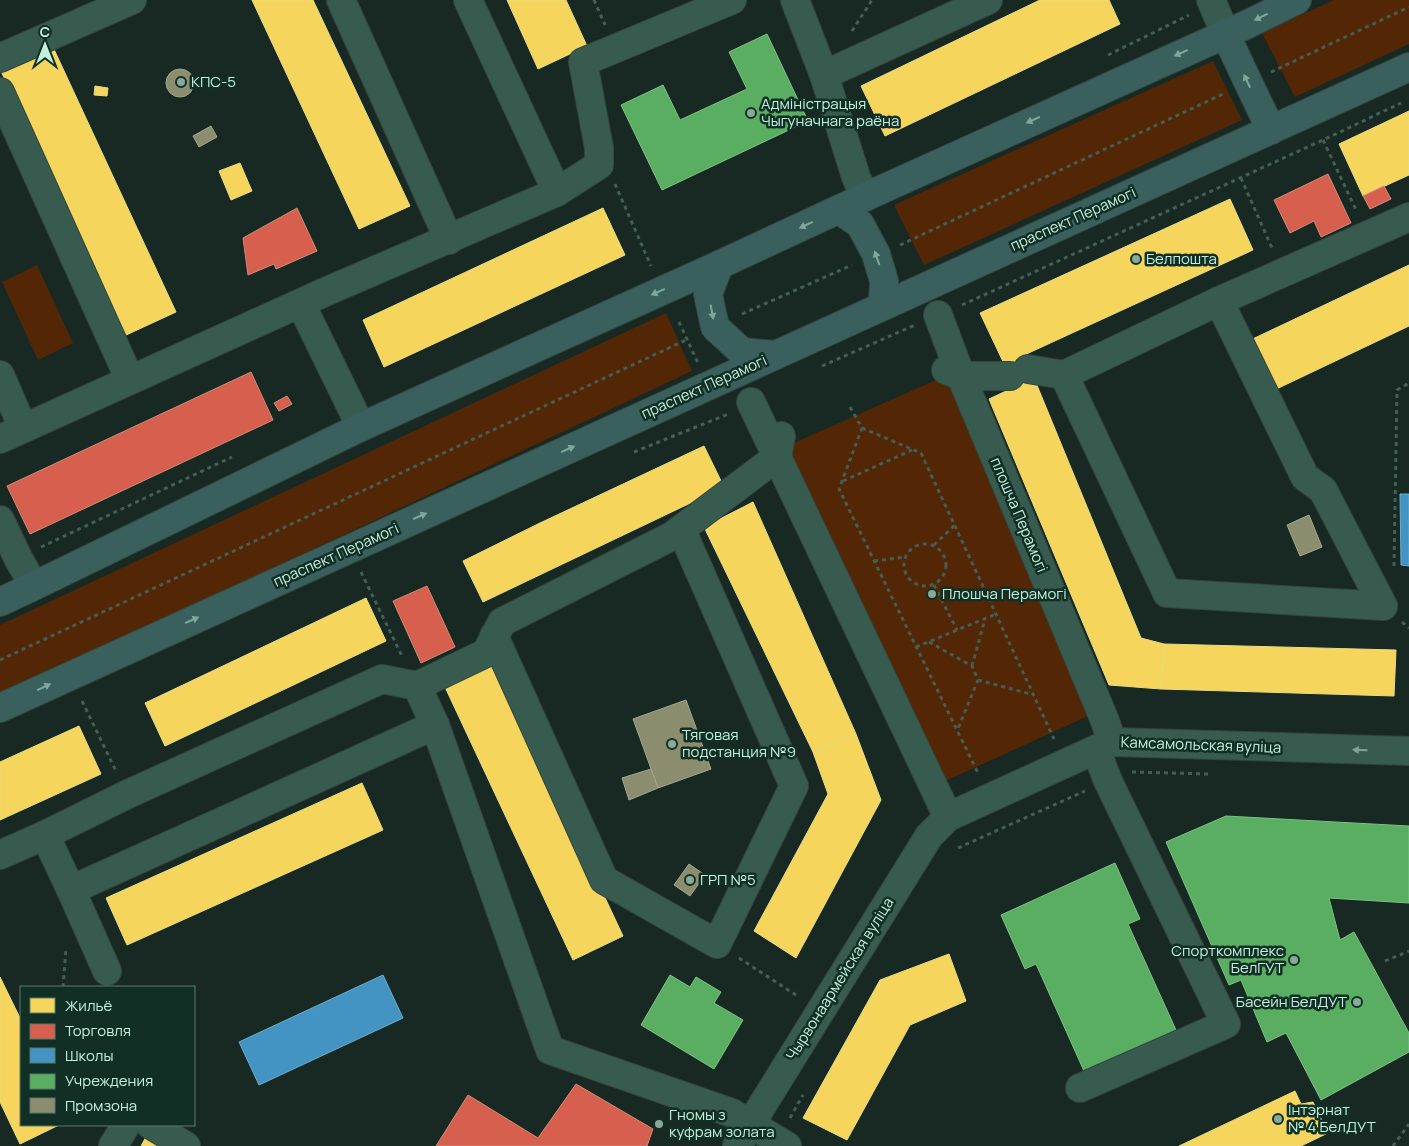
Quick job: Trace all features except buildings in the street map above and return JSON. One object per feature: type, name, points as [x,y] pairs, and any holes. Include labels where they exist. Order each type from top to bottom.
[{"type":"main road","points":[[0,602],[361,427],[1297,0]]},
{"type":"main road","points":[[1225,33],[1271,130]]},
{"type":"main road","name":"праспект Перамогі","points":[[0,708],[1409,67]]},
{"type":"main road","points":[[839,210],[860,224],[876,254],[884,281],[883,306]]},
{"type":"main road","points":[[719,265],[708,294],[714,327],[742,352],[775,355]]},
{"type":"street","points":[[0,58],[132,0]]},
{"type":"street","points":[[341,0],[449,240]]},
{"type":"street","points":[[468,0],[557,192]]},
{"type":"street","points":[[795,0],[824,75],[856,177],[866,197]]},
{"type":"street","points":[[824,75],[988,0]]},
{"type":"street","points":[[1211,0],[1225,33]]},
{"type":"street","points":[[0,375],[12,434],[325,292],[557,192],[599,165],[599,148],[583,62],[720,2]]},
{"type":"street","points":[[0,92],[130,380]]},
{"type":"street","points":[[951,372],[1064,375],[1219,301],[1409,217]]},
{"type":"street","points":[[1064,375],[1167,593],[1383,606],[1323,490],[1305,477],[1219,301]]},
{"type":"street","points":[[301,304],[361,427]]},
{"type":"street","name":"плошча Перамогі","points":[[938,316],[951,372],[1103,716],[1108,781],[1226,1024],[1080,1088]]},
{"type":"street","points":[[751,402],[779,447],[948,817]]},
{"type":"street","points":[[0,855],[128,794],[382,679],[417,686],[486,653],[502,622],[672,536],[779,447]]},
{"type":"street","points":[[0,520],[34,586]]},
{"type":"street","points":[[494,636],[604,880],[717,944],[794,786],[681,529]]},
{"type":"street","points":[[417,686],[435,725],[550,1050],[732,1113],[743,1135],[782,1143]]},
{"type":"street","points":[[71,890],[435,725]]},
{"type":"street","name":"Камсамольская вуліца","points":[[948,817],[1104,746],[1409,751]]},
{"type":"street","name":"Чырвонаармейская вуліца","points":[[743,1135],[929,836],[948,817]]},
{"type":"street","points":[[45,835],[107,971]]},
{"type":"street","points":[[113,1146],[125,1126]]},
{"type":"street","points":[[153,1126],[186,1146]]},
{"type":"path","points":[[1270,72],[1409,7]]},
{"type":"path","points":[[898,246],[1223,94]]},
{"type":"path","points":[[819,368],[1241,178],[1409,99]]},
{"type":"path","points":[[1323,140],[1368,235]]},
{"type":"path","points":[[1241,178],[1284,273]]},
{"type":"path","points":[[620,197],[651,266]]},
{"type":"path","points":[[735,317],[860,262]]},
{"type":"path","points":[[679,322],[701,370]]},
{"type":"path","points":[[0,660],[686,340]]},
{"type":"path","points":[[1394,576],[1397,390],[1409,383]]},
{"type":"path","points":[[850,407],[862,428],[920,453],[1056,744]]},
{"type":"path","points":[[862,428],[839,489],[980,778]]},
{"type":"path","points":[[842,481],[913,449]]},
{"type":"path","points":[[934,545],[955,525]]},
{"type":"path","points":[[920,544],[934,545],[943,554],[946,561],[944,574],[934,585],[920,586],[912,583],[904,571],[903,564],[908,551],[920,544]]},
{"type":"path","points":[[874,561],[905,557]]},
{"type":"path","points":[[361,572],[417,686]]},
{"type":"path","points":[[934,585],[957,630]]},
{"type":"path","points":[[916,647],[996,614]]},
{"type":"path","points":[[972,666],[986,618]]},
{"type":"path","points":[[929,642],[972,666],[978,680],[957,731]]},
{"type":"path","points":[[978,680],[1034,695]]},
{"type":"path","points":[[82,701],[128,794]]},
{"type":"path","points":[[953,852],[960,846],[1127,772],[1214,774]]},
{"type":"path","points":[[717,944],[802,998]]},
{"type":"path","points":[[1385,961],[1409,951]]},
{"type":"path","points":[[782,1143],[806,1090]]},
{"type":"path","points":[[1393,1146],[1409,1124]]},
{"type":"shaded area","points":[[1334,0],[1409,0],[1409,44],[1295,97],[1262,33]]},
{"type":"shaded area","points":[[1213,61],[1242,120],[924,265],[894,205]]},
{"type":"shaded area","points":[[37,265],[73,343],[38,360],[2,282]]},
{"type":"shaded area","points":[[666,313],[692,371],[0,696],[0,625]]},
{"type":"shaded area","points":[[945,376],[1097,712],[932,787],[778,450]]},
{"type":"place","name":"КПС-5","points":[[181,82]]},
{"type":"place","name":"Адміністрацыя Чыгуначнага раёна","points":[[751,113]]},
{"type":"place","name":"Белпошта","points":[[1136,259]]},
{"type":"place","name":"Плошча Перамогі","points":[[932,594]]},
{"type":"place","name":"Тяговая подстанция №9","points":[[672,744]]},
{"type":"place","name":"ГРП №5","points":[[690,880]]},
{"type":"place","name":"Спорткомплекс БелГУТ","points":[[1294,960]]},
{"type":"place","name":"Басейн БелДУТ","points":[[1357,1002]]},
{"type":"place","name":"Інтэрнат № 4 БелДУТ","points":[[1278,1119]]},
{"type":"place","name":"Гномы з куфрам золата","points":[[659,1124]]}]
